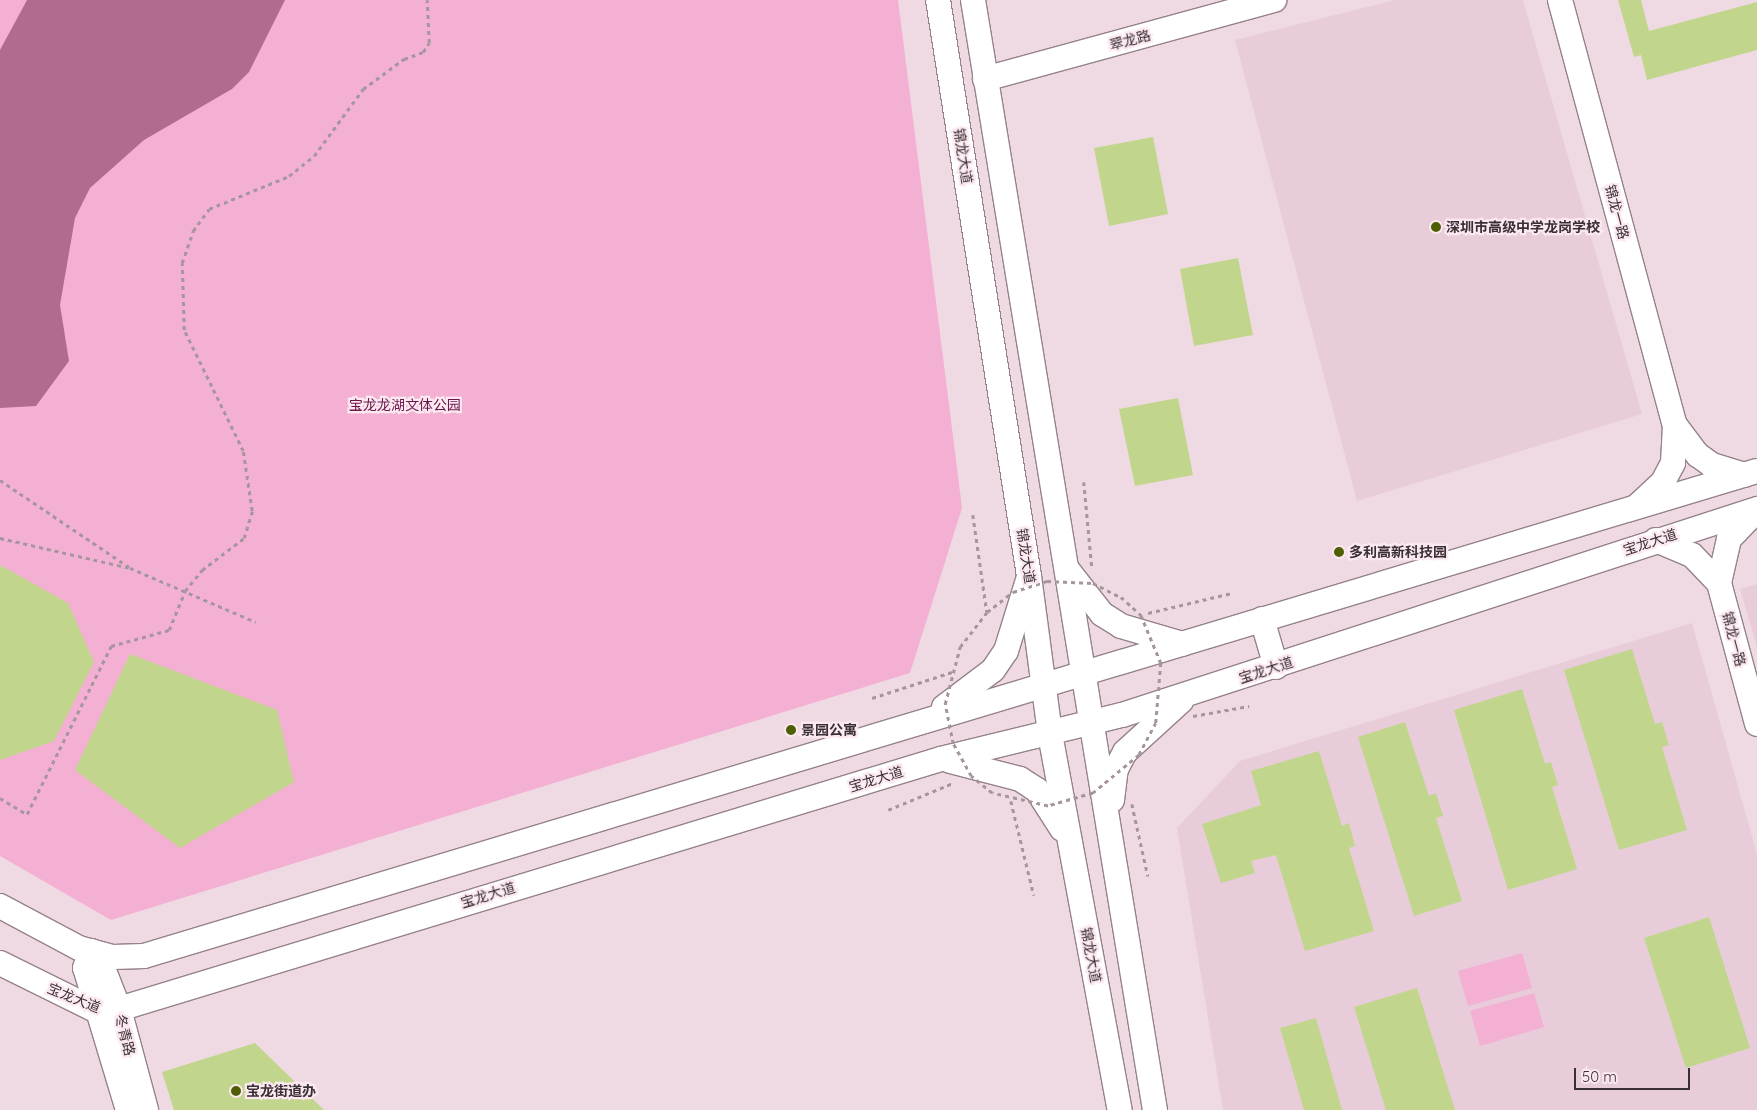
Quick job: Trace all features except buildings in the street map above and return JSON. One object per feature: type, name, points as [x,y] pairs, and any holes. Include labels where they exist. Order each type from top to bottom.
[{"type":"main road","name":"锦龙大道","points":[[938,0],[1029,576],[1050,734],[1120,1110]]},
{"type":"main road","points":[[973,0],[1082,673],[1093,722],[1155,1110]]},
{"type":"main road","name":"翠龙路","points":[[985,79],[1274,0]]},
{"type":"main road","name":"锦龙一路","points":[[1560,0],[1675,425],[1673,463],[1663,482],[1634,508]]},
{"type":"main road","name":"锦龙一路","points":[[1675,425],[1698,455],[1712,465],[1751,473]]},
{"type":"main road","points":[[0,906],[91,951],[113,957],[144,956],[212,938],[927,718],[1182,644],[1751,473]]},
{"type":"main road","name":"锦龙一路","points":[[1757,510],[1729,539],[1719,583],[1757,724]]},
{"type":"main road","name":"宝龙大道","points":[[0,963],[109,1010],[941,759],[1050,734],[1276,667],[1656,540],[1757,510]]},
{"type":"main road","name":"锦龙一路","points":[[1656,540],[1692,555],[1719,583]]},
{"type":"main road","points":[[1064,564],[1102,614],[1121,626],[1182,644]]},
{"type":"main road","points":[[927,718],[993,670],[1006,651],[1029,576]]},
{"type":"main road","points":[[1262,619],[1276,667]]},
{"type":"main road","points":[[1108,824],[1116,769],[1125,752],[1190,693]]},
{"type":"main road","points":[[941,759],[1020,779],[1037,790],[1069,841]]},
{"type":"main road","name":"冬青路","points":[[91,951],[101,963],[128,1110]]},
{"type":"main road","name":"冬青路","points":[[109,1010],[146,1110]]},
{"type":"path","points":[[0,798],[27,814],[112,646],[169,630],[185,591],[202,570],[244,538],[252,511],[243,451],[184,330],[182,263],[193,231],[209,208],[289,176],[314,156],[363,89],[404,59],[423,52],[429,43],[427,0]]},
{"type":"path","points":[[0,480],[130,568]]},
{"type":"path","points":[[1084,482],[1093,583]]},
{"type":"path","points":[[973,515],[987,612]]},
{"type":"path","points":[[0,538],[130,568],[256,622]]},
{"type":"path","points":[[1047,581],[1093,583],[1121,596],[1141,615],[1161,663],[1156,723],[1139,755],[1093,793],[1048,806],[1011,800],[992,793],[971,776],[953,744],[945,704],[960,647],[987,612],[1014,592],[1047,581]]},
{"type":"path","points":[[1141,615],[1232,593]]},
{"type":"path","points":[[872,698],[952,672]]},
{"type":"path","points":[[1184,718],[1248,706]]},
{"type":"path","points":[[1156,723],[1165,721]]},
{"type":"path","points":[[1124,769],[1126,779]]},
{"type":"path","points":[[888,810],[971,776]]},
{"type":"path","points":[[1131,798],[1148,876]]},
{"type":"path","points":[[1011,800],[1034,895]]},
{"type":"shaded area","points":[[27,0],[285,0],[249,72],[232,89],[144,140],[90,188],[75,218],[60,305],[69,361],[36,406],[0,408],[0,50]]},
{"type":"shaded area","name":"深圳市高级中学龙岗学校","points":[[1395,0],[1523,0],[1642,414],[1357,501],[1235,40]]},
{"type":"shaded area","points":[[1757,584],[1757,647],[1740,589]]},
{"type":"shaded area","points":[[1692,623],[1757,854],[1757,1110],[1223,1110],[1177,828],[1240,761]]},
{"type":"green space","name":"宝龙龙湖文体公园","points":[[0,0],[898,0],[962,508],[910,673],[111,920],[0,856]]},
{"type":"green space","points":[[1522,953],[1532,988],[1468,1006],[1458,971]]},
{"type":"green space","points":[[1534,993],[1544,1027],[1480,1046],[1470,1011]]},
{"type":"place","name":"深圳市高级中学龙岗学校","points":[[1436,227]]},
{"type":"place","name":"多利高新科技园","points":[[1339,552]]},
{"type":"place","name":"景园公寓","points":[[791,730]]},
{"type":"place","name":"宝龙街道办","points":[[236,1091]]}]
